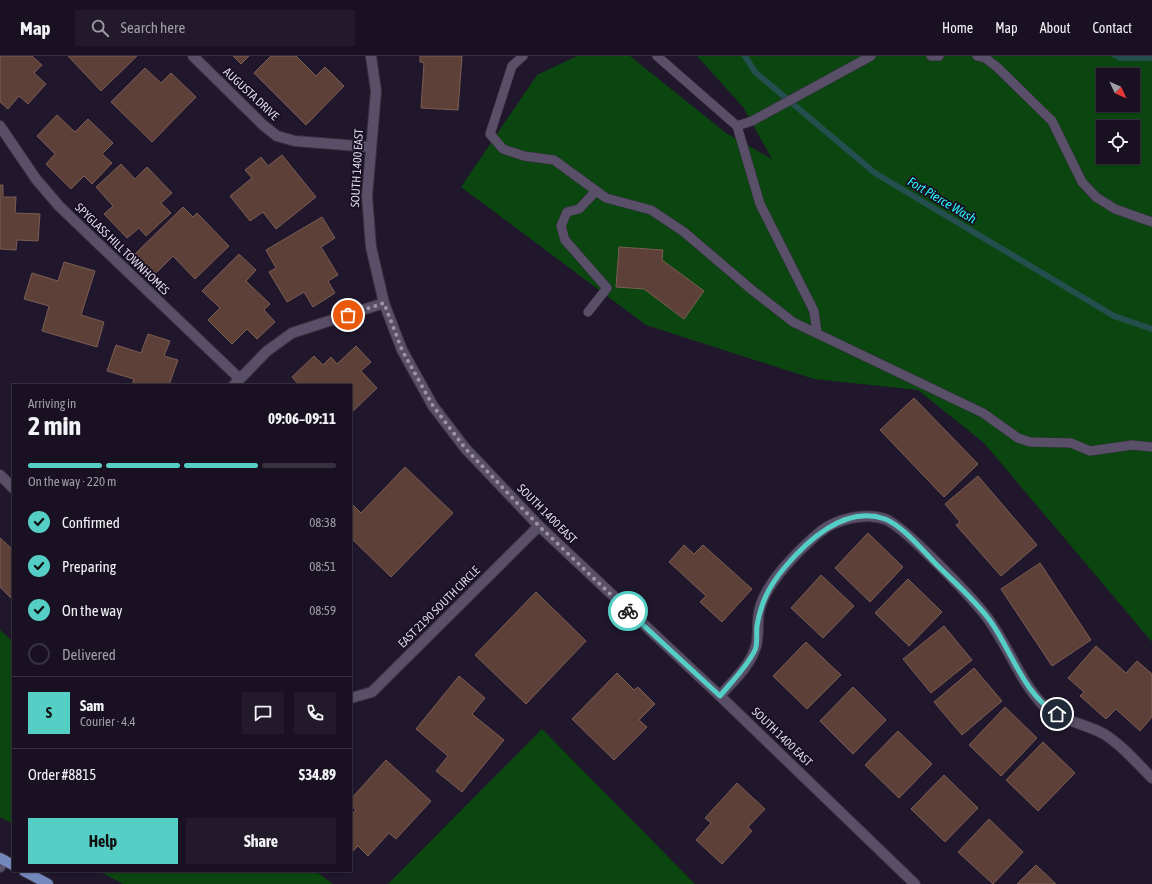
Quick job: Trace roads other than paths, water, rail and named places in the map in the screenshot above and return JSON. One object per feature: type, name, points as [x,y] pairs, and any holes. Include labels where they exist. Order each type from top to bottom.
[{"type":"main road","points":[[26,872],[48,884]]},
{"type":"street","name":"AUGUSTA DRIVE","points":[[193,56],[263,126],[277,136],[295,142],[370,147]]},
{"type":"street","name":"SOUTH 1400 EAST","points":[[371,56],[376,90],[367,196],[371,247],[384,303],[402,350],[433,406],[465,448],[539,526],[720,696],[915,884]]},
{"type":"street","name":"SPYGLASS HILL TOWNHOMES","points":[[0,126],[36,179],[59,206],[237,382],[267,351],[292,333],[384,303]]},
{"type":"street","points":[[0,475],[12,487]]},
{"type":"street","points":[[720,696],[749,662],[756,648],[760,607],[769,588],[785,567],[821,532],[841,521],[865,516],[885,519],[903,531],[978,606],[991,622],[1036,697],[1048,709],[1066,720],[1102,733],[1113,740],[1152,778]]},
{"type":"street","name":"EAST 2190 SOUTH CIRCLE","points":[[352,698],[372,692],[539,526]]},
{"type":"lane","points":[[523,56],[512,66],[490,134],[503,148],[524,156],[554,160],[606,198],[651,210],[684,232],[752,290],[793,322],[983,413],[1018,438],[1030,442],[1071,443],[1090,451],[1132,444],[1152,447]]},
{"type":"lane","points":[[658,56],[737,126],[760,204],[814,311],[816,333]]},
{"type":"lane","points":[[737,126],[752,121],[871,56]]},
{"type":"lane","points":[[931,56],[940,56]]},
{"type":"lane","points":[[977,56],[985,58],[997,67],[1052,121],[1082,182],[1096,196],[1115,209],[1152,222]]},
{"type":"lane","points":[[588,312],[607,288],[565,240],[561,226],[567,212],[579,209],[596,191]]},
{"type":"waterway","name":"Fort Pierce Wash","points":[[745,56],[755,72],[875,173],[1114,316],[1152,329]]}]
